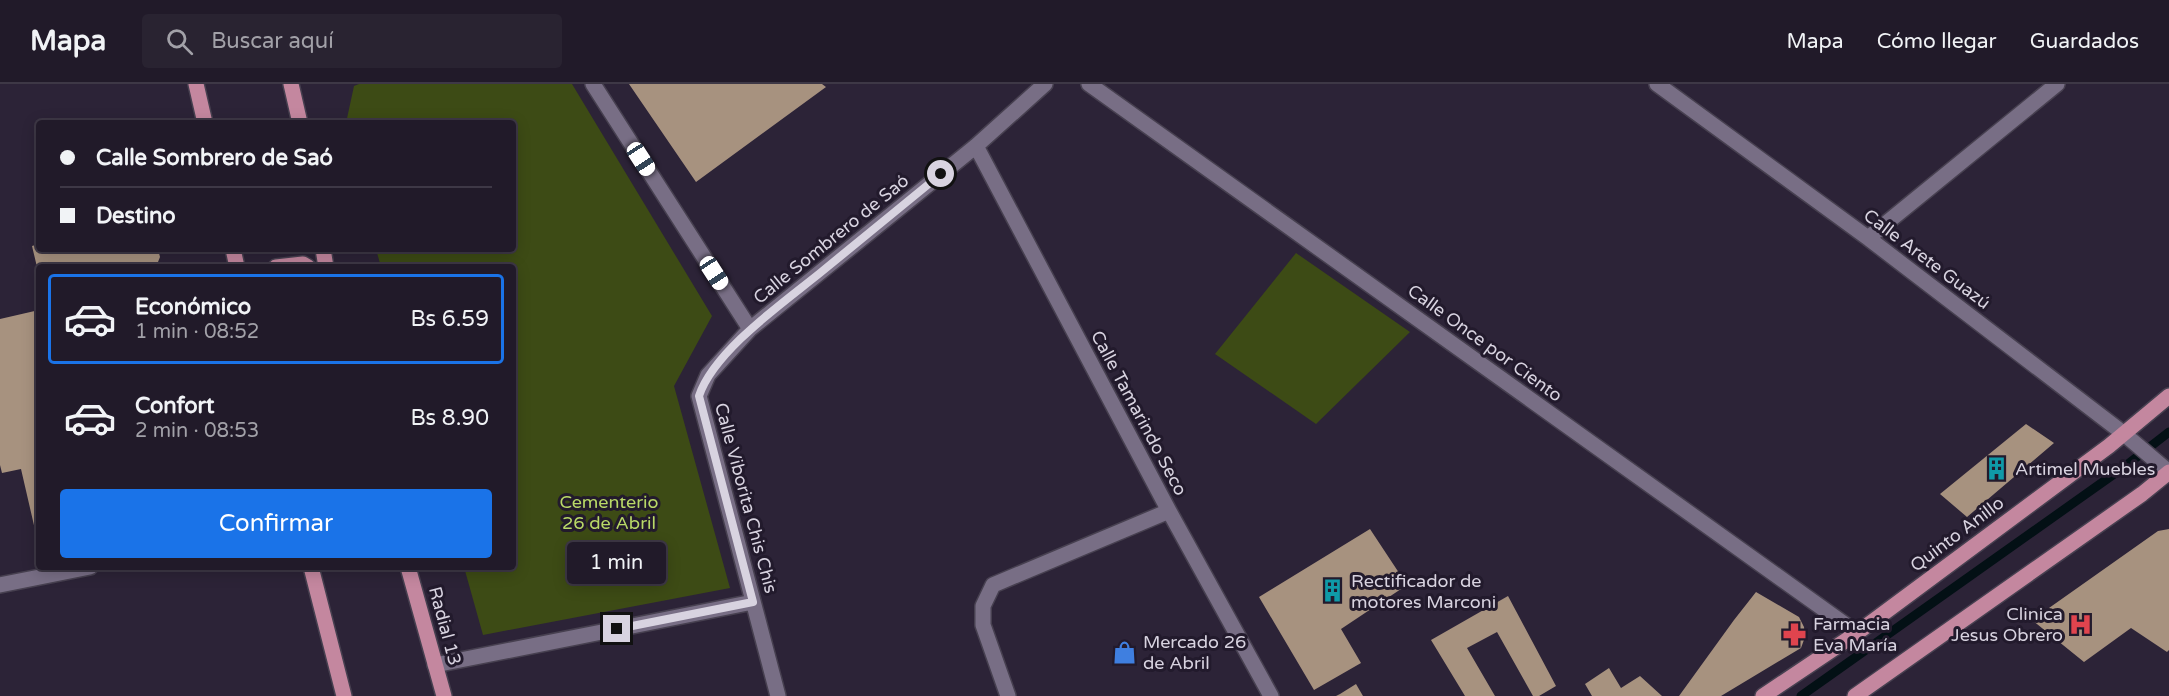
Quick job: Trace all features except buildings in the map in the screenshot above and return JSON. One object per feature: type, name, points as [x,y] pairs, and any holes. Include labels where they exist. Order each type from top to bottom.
[{"type":"main road","points":[[196,84],[204,120]]},
{"type":"main road","points":[[291,84],[299,120]]},
{"type":"main road","name":"Quinto Anillo","points":[[1763,696],[1857,633],[2109,446],[2169,396]]},
{"type":"main road","points":[[1855,696],[2142,494],[2169,472]]},
{"type":"main road","points":[[312,570],[344,696]]},
{"type":"main road","name":"Radial 13","points":[[409,570],[444,696]]},
{"type":"street","points":[[593,84],[750,329]]},
{"type":"street","name":"Calle Sombrero de Saó","points":[[750,329],[976,146],[1045,84]]},
{"type":"street","name":"Calle Once por Ciento","points":[[1089,84],[1857,633]]},
{"type":"street","name":"Calle Arete Guazú","points":[[1657,84],[1868,238],[2136,444],[2169,472]]},
{"type":"street","points":[[1868,238],[2057,84]]},
{"type":"street","name":"Calle Tamarindo Seco","points":[[976,146],[1270,696]]},
{"type":"street","name":"Calle Viborita Chis Chis","points":[[750,329],[708,375],[699,396],[778,696]]},
{"type":"street","points":[[1008,696],[983,625],[983,606],[993,585],[1170,511]]},
{"type":"street","points":[[0,585],[75,570]]},
{"type":"street","points":[[435,665],[753,602]]},
{"type":"green space","name":"Cementerio 26 de Abril","points":[[359,84],[572,84],[712,316],[674,386],[730,588],[483,635],[465,570],[516,570],[516,264],[380,264],[377,252],[516,252],[516,120],[347,120],[354,86]]},
{"type":"green space","points":[[1296,253],[1410,332],[1316,424],[1215,354]]},
{"type":"waterway","points":[[1801,696],[2124,467],[2169,432]]},
{"type":"place","name":"Artimel Muebles","points":[[1997,469]]},
{"type":"place","name":"Rectificador de motores Marconi","points":[[1333,591]]},
{"type":"place","name":"Clinica Jesus Obrero","points":[[2081,624]]},
{"type":"place","name":"Farmacia Eva María","points":[[1795,634]]},
{"type":"place","name":"Mercado 26 de Abril","points":[[1125,652]]},
{"type":"route","points":[[617,629],[753,602],[699,396],[703,384],[708,375],[750,329],[941,174]]}]
